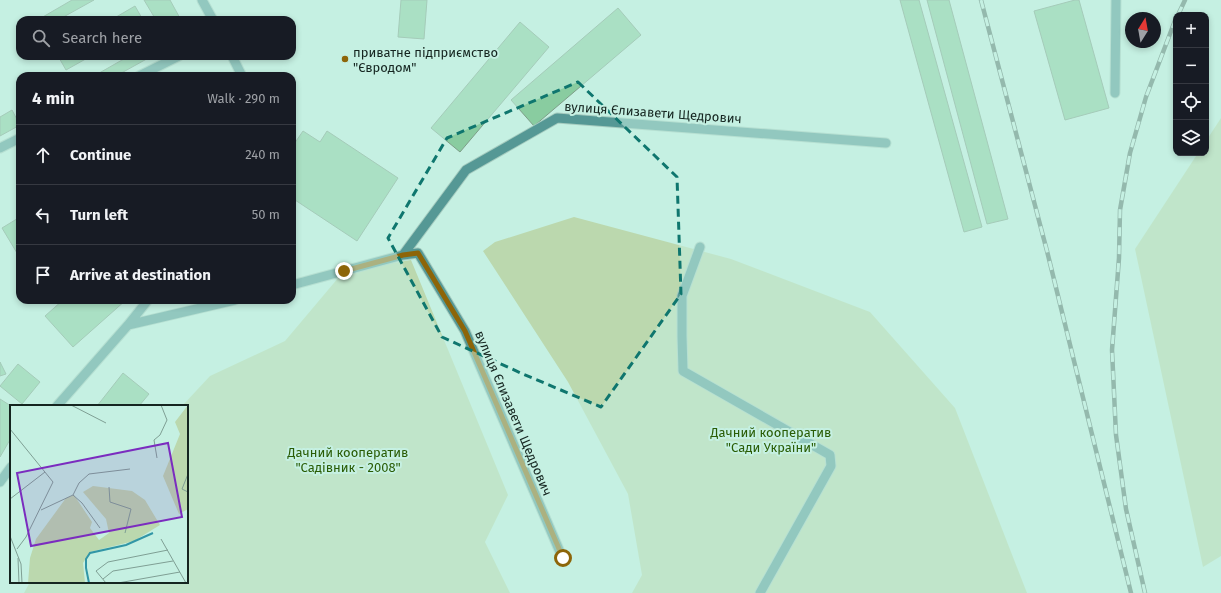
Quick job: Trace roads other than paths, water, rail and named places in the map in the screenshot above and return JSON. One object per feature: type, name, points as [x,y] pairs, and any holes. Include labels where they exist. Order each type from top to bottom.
[{"type":"street","points":[[202,0],[211,16]]},
{"type":"street","points":[[1115,93],[1116,0]]},
{"type":"street","points":[[147,72],[171,60]]},
{"type":"street","points":[[234,60],[240,72]]},
{"type":"street","name":"вулиця Єлизавети Щедрович","points":[[403,255],[466,170],[557,118],[886,143]]},
{"type":"street","points":[[0,148],[16,140]]},
{"type":"street","points":[[700,247],[682,296],[683,371],[830,455],[831,466],[760,593]]},
{"type":"street","name":"вулиця Єлизавети Щедрович","points":[[296,284],[403,255],[418,253],[465,331],[563,558]]},
{"type":"street","points":[[59,405],[145,304]]},
{"type":"street","points":[[128,325],[218,304]]},
{"type":"street","points":[[0,482],[10,468]]},
{"type":"railway","points":[[981,0],[1047,251],[1131,593]]},
{"type":"railway","points":[[1179,12],[1185,0]]},
{"type":"railway","points":[[1145,593],[1126,509],[1116,435],[1112,350],[1119,258],[1120,210],[1130,153],[1146,97],[1173,26]]},
{"type":"place","name":"приватне підприємство \"Євродом\"","points":[[345,59]]},
{"type":"park label","name":"Дачний кооператив \"Сади України\"","points":[[771,440]]},
{"type":"park label","name":"Дачний кооператив \"Садівник - 2008\"","points":[[348,460]]}]
